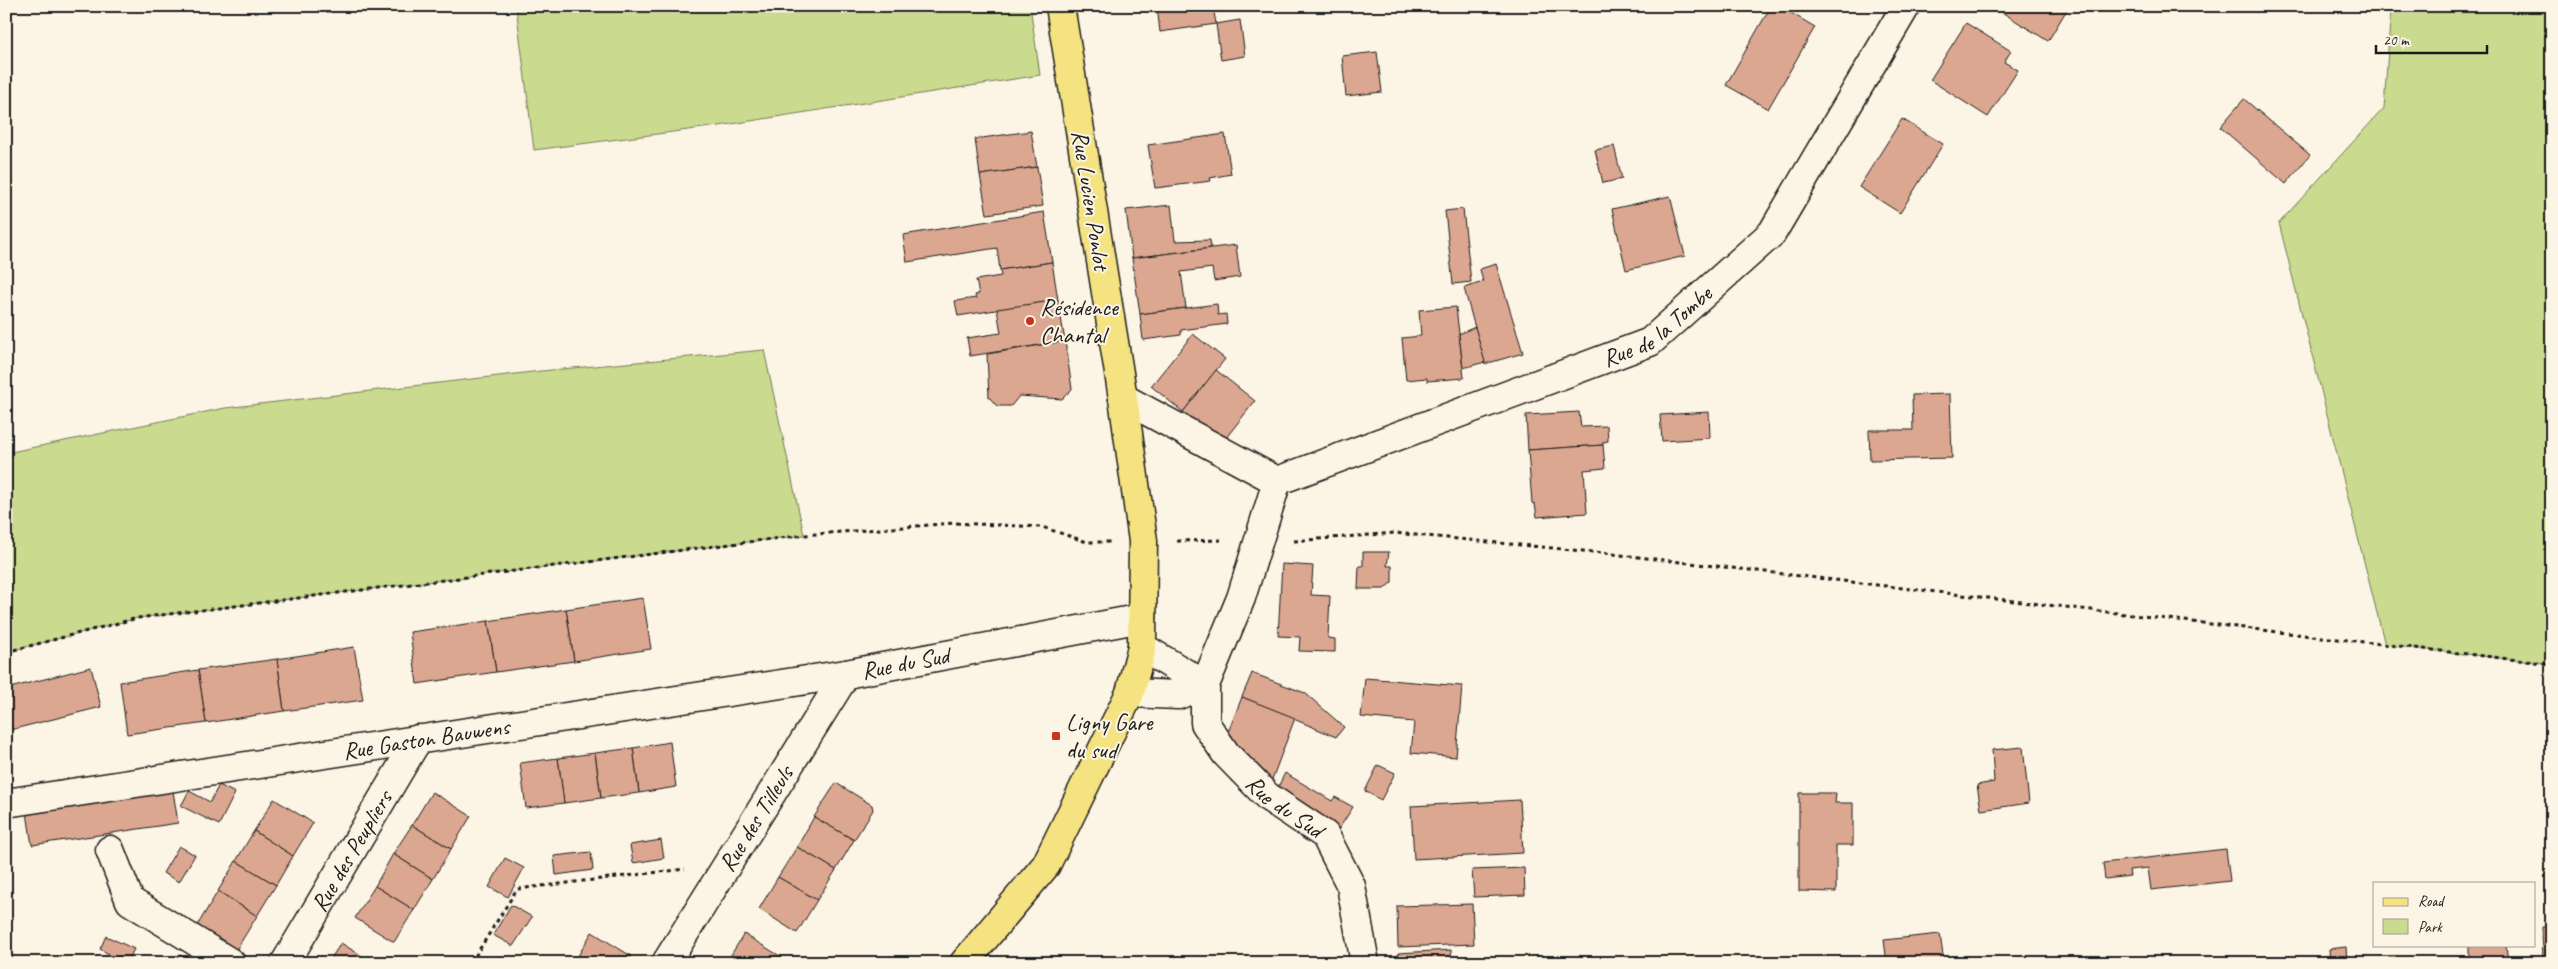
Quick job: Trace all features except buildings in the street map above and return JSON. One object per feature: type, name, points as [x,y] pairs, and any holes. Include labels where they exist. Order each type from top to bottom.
[{"type":"main road","name":"Rue Lucien Ponlot","points":[[1060,6],[1123,398]]},
{"type":"main road","points":[[964,963],[1046,865],[1130,692],[1142,647],[1143,541],[1123,398]]},
{"type":"street","name":"Rue de la Tombe","points":[[1277,481],[1650,342],[1772,233],[1906,6]]},
{"type":"street","points":[[1123,398],[1277,481]]},
{"type":"street","name":"Rue du Sud","points":[[1277,481],[1241,598],[1206,685],[1205,723],[1226,754],[1268,797],[1325,836],[1351,886],[1365,963]]},
{"type":"street","name":"Rue du Sud","points":[[846,674],[1142,618]]},
{"type":"street","points":[[1142,647],[1206,685]]},
{"type":"street","name":"Rue Gaston Bauwens","points":[[6,803],[846,674]]},
{"type":"street","name":"Rue des Tilleuls","points":[[666,963],[846,674]]},
{"type":"street","points":[[1130,692],[1178,695],[1206,685]]},
{"type":"street","name":"Rue des Peupliers","points":[[285,963],[418,739]]},
{"type":"street","points":[[110,850],[130,901],[231,963]]},
{"type":"path","points":[[6,652],[138,618],[804,535],[954,523],[1042,527],[1086,542],[1296,541],[1395,532],[1604,553],[2552,664]]},
{"type":"path","points":[[471,963],[517,889],[726,864]]},
{"type":"green space","points":[[516,6],[1030,6],[1040,75],[719,126],[534,150]]},
{"type":"green space","points":[[2391,6],[2552,6],[2552,664],[2385,645],[2279,223],[2384,108]]},
{"type":"green space","points":[[764,350],[804,535],[138,618],[6,652],[6,453],[225,408],[541,371]]},
{"type":"place","name":"Résidence Chantal","points":[[1030,321]]},
{"type":"place","name":"Ligny Gare du sud","points":[[1056,736]]}]
